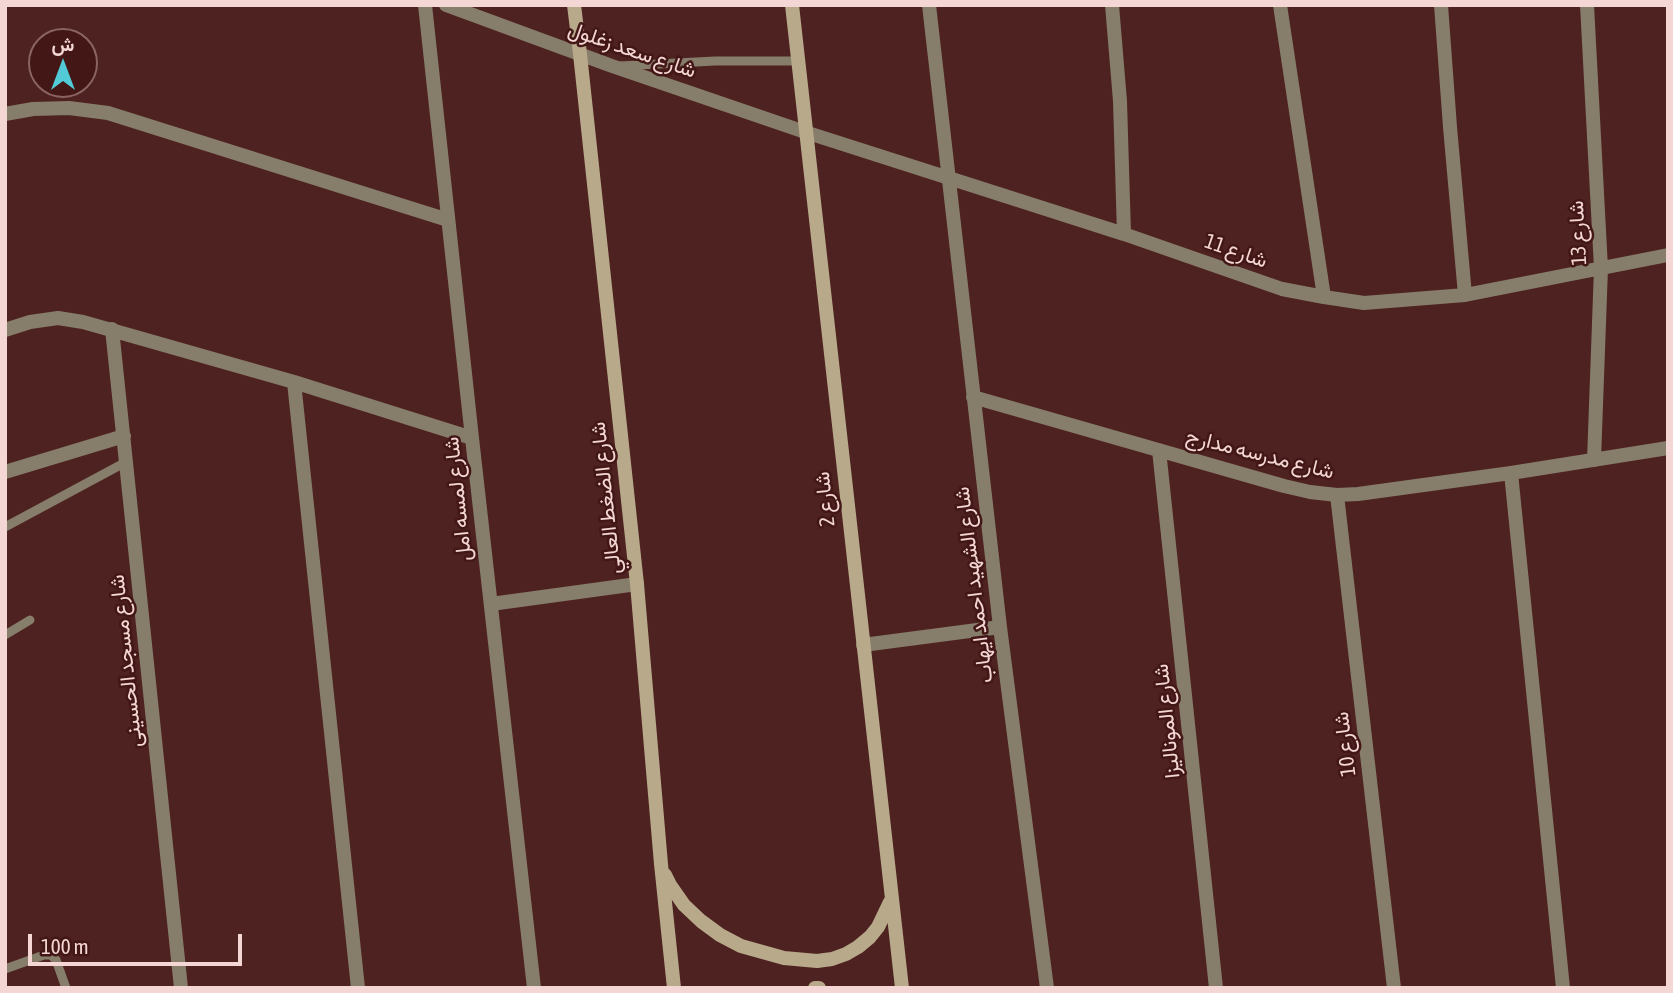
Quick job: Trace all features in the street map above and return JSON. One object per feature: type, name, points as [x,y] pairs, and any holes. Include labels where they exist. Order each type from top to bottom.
[{"type":"street","name":"شارع لمسه امل","points":[[425,5],[534,988]]},
{"type":"street","name":"شارع سعد زغلول","points":[[446,5],[612,66],[805,132]]},
{"type":"street","name":"شارع الضغط العالي","points":[[574,5],[636,584],[674,988]]},
{"type":"street","name":"شارع 2","points":[[792,5],[902,988]]},
{"type":"street","name":"شارع الشهيد احمد ايهاب","points":[[929,5],[1000,627],[1047,988]]},
{"type":"street","points":[[1112,5],[1120,101],[1124,234]]},
{"type":"street","points":[[1280,5],[1324,298]]},
{"type":"street","points":[[1441,5],[1465,295]]},
{"type":"street","name":"شارع 13","points":[[1587,5],[1601,268],[1594,460]]},
{"type":"street","points":[[5,114],[33,109],[69,108],[108,113],[447,220]]},
{"type":"street","name":"شارع 11","points":[[805,132],[1124,234],[1282,289],[1324,298],[1364,303],[1465,295],[1668,255]]},
{"type":"street","points":[[5,330],[30,322],[58,318],[83,322],[294,382],[472,438]]},
{"type":"street","name":"شارع مسجد الحسينى","points":[[112,329],[181,988]]},
{"type":"street","points":[[294,382],[359,988]]},
{"type":"street","name":"شارع مدرسه مدارج","points":[[973,397],[1284,486],[1337,495],[1511,473],[1668,448]]},
{"type":"street","points":[[5,472],[124,436]]},
{"type":"street","name":"شارع الموناليزا","points":[[1159,450],[1216,988]]},
{"type":"street","points":[[1511,473],[1563,988]]},
{"type":"street","name":"شارع 10","points":[[1337,495],[1394,988]]},
{"type":"street","points":[[491,604],[636,584]]},
{"type":"street","points":[[863,645],[1000,627]]},
{"type":"street","points":[[661,864],[670,885],[684,905],[701,921],[741,946],[784,958],[817,961],[832,959],[859,947],[878,927],[891,899]]},
{"type":"lane","points":[[612,66],[715,61],[798,61]]},
{"type":"lane","points":[[5,527],[126,461]]},
{"type":"lane","points":[[5,635],[30,620]]},
{"type":"lane","points":[[5,969],[51,956],[56,960],[66,988]]}]
